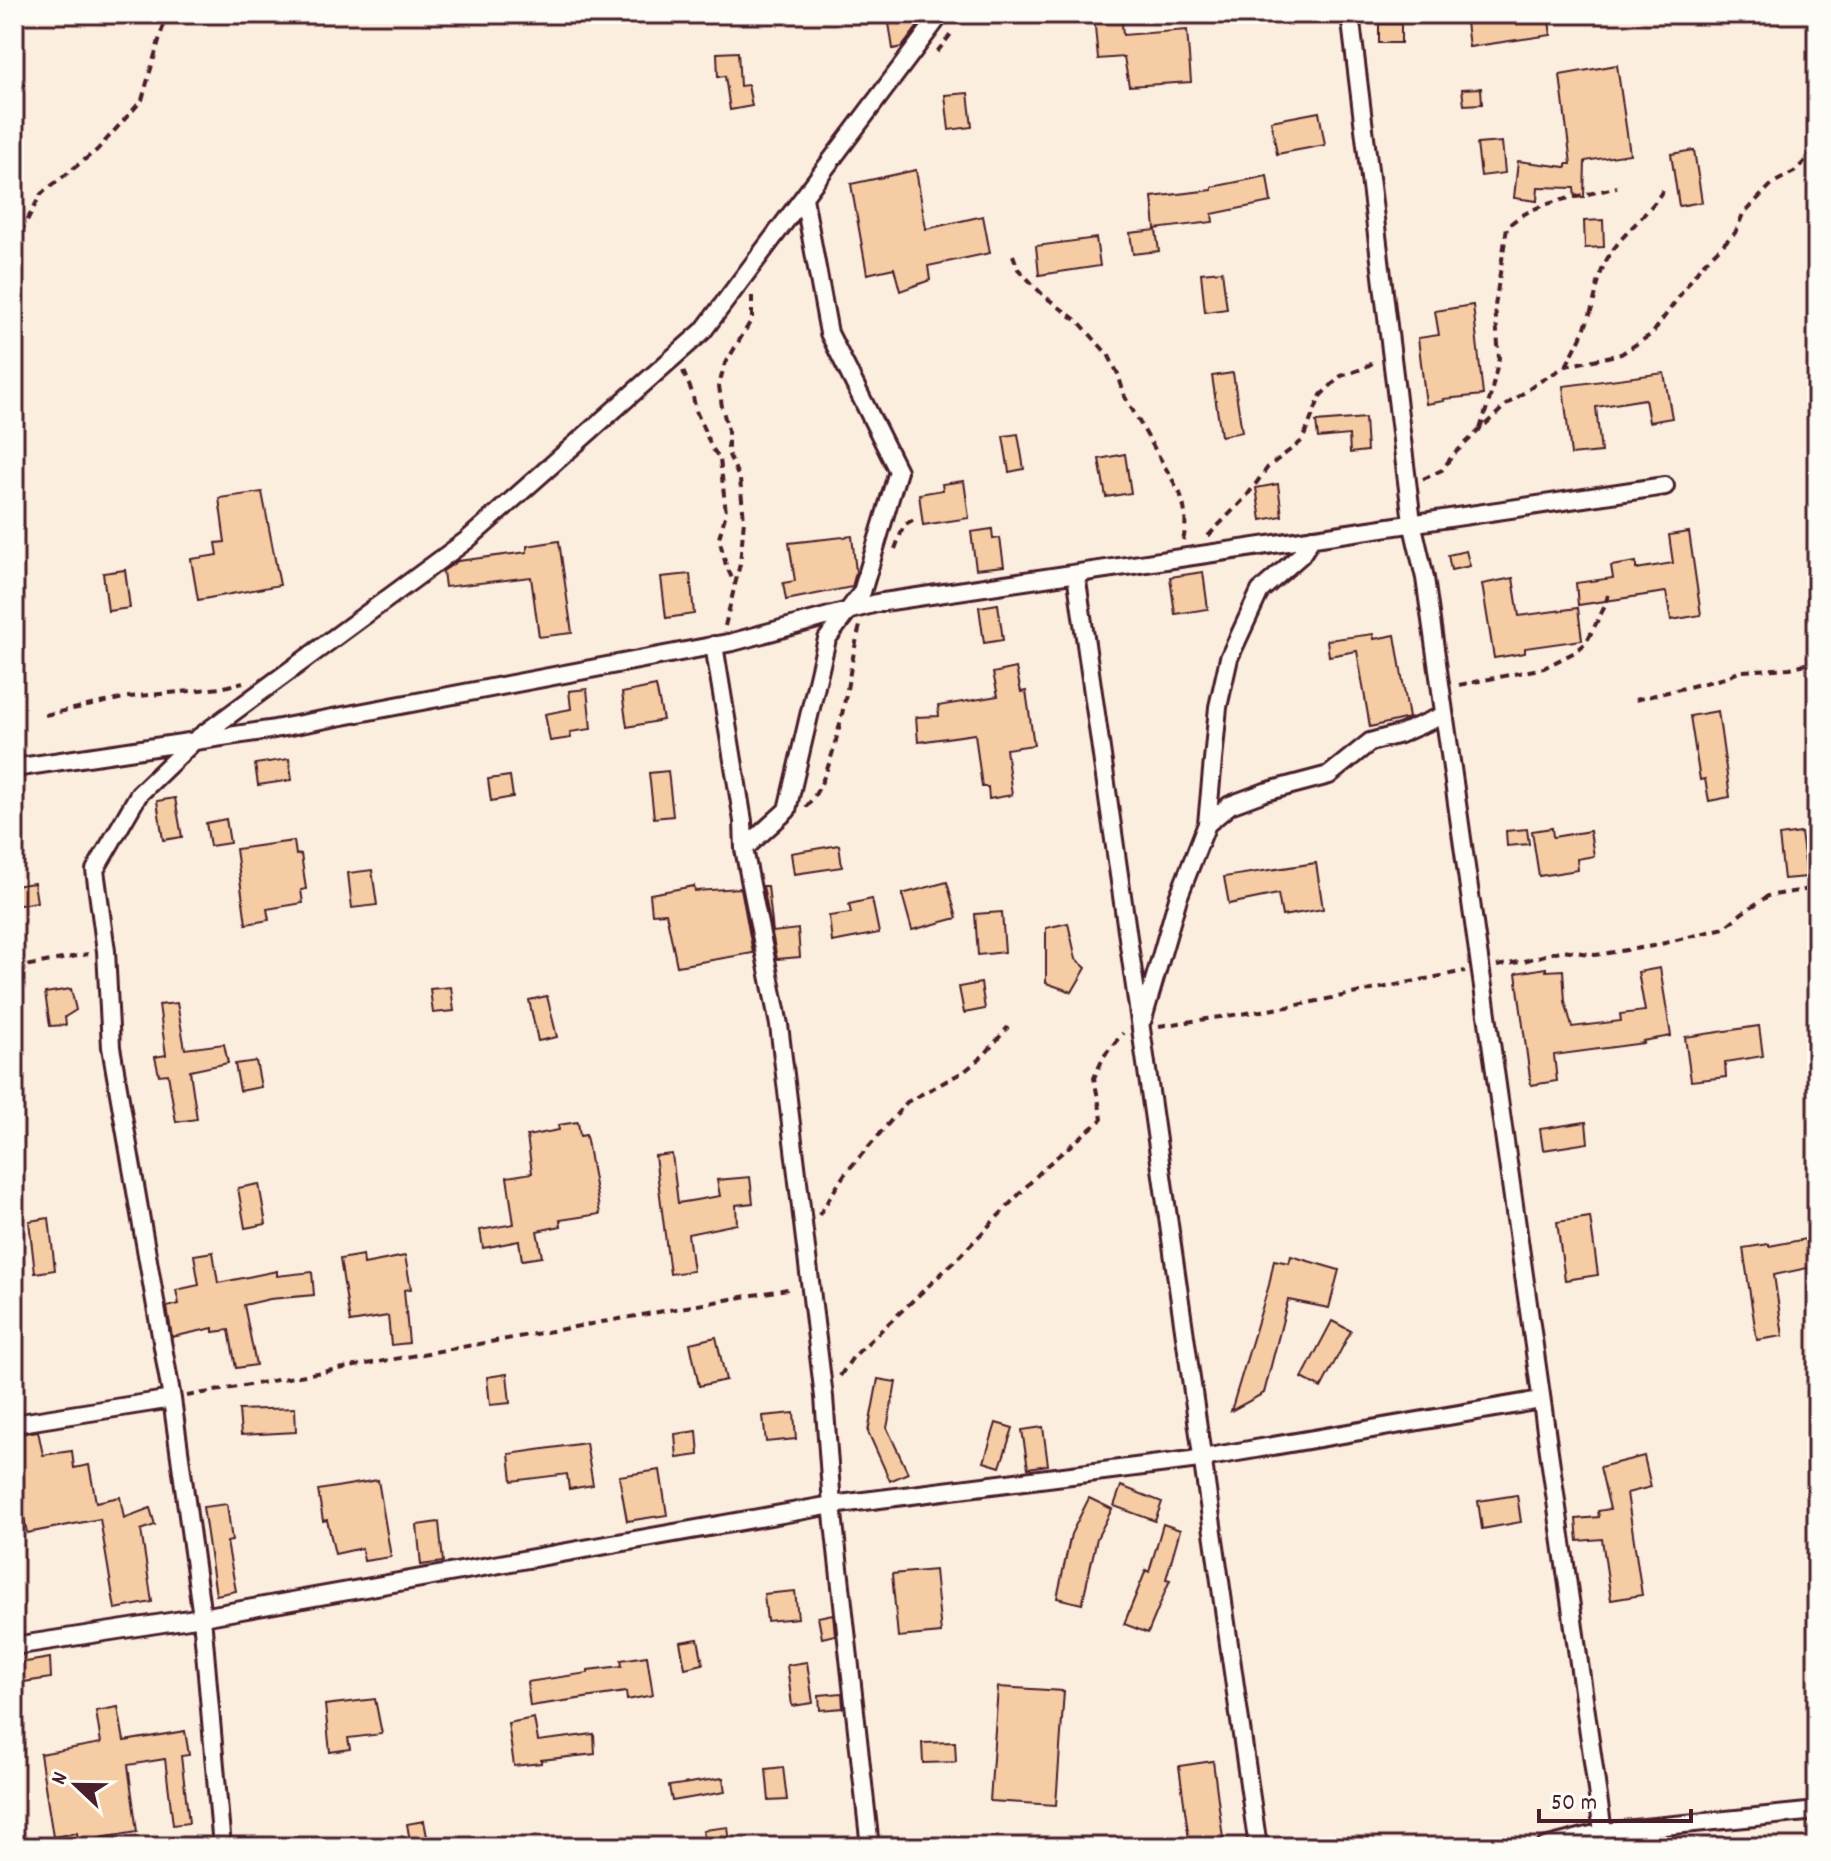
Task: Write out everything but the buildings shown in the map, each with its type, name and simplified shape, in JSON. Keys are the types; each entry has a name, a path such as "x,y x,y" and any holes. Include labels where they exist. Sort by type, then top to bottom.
{"street":[{"path":"222,1847 202,1617 172,1399 111,1047 106,951 95,870 139,794 194,741 467,540 703,331 941,14"},
{"path":"1350,14 1412,522 1425,578 1603,1832"},
{"path":"744,849 787,810 827,639 862,592 898,471 829,333 804,198"},
{"path":"14,768 269,730 714,645 871,605 1665,486"},
{"path":"1141,1028 1178,898 1207,824 1218,707 1229,658 1260,591 1301,555 1312,538"},
{"path":"1076,574 1258,1847"},
{"path":"714,645 743,821 744,849 779,1025 824,1397 832,1505 870,1847"},
{"path":"1207,824 1230,805 1329,775 1370,742 1400,734 1444,715"},
{"path":"14,1424 172,1399"},
{"path":"14,1646 202,1617 832,1505 1202,1458 1541,1400"},
{"path":"1545,1847 1603,1832 1817,1811"}],"path":[{"path":"14,245 41,194 97,150 142,100 169,14"},
{"path":"935,54 952,32"},
{"path":"1408,490 1442,470 1453,455 1506,405 1566,366 1621,354 1652,334 1701,266 1735,233 1743,214 1773,183 1817,154"},
{"path":"1479,431 1499,358 1495,306 1507,227 1543,204 1617,187"},
{"path":"1566,366 1588,321 1606,261 1630,227 1656,203 1664,188"},
{"path":"1013,255 1018,269 1043,295 1080,323 1114,365 1125,397 1170,473 1185,507 1186,527 1177,559"},
{"path":"714,645 724,630 743,541 743,499 737,472 728,453 728,430 719,386 724,366 752,319 751,290 755,286"},
{"path":"1207,536 1246,497 1268,467 1302,441 1321,395 1341,376 1362,369 1391,346"},
{"path":"677,353 696,411 720,459 726,513 719,538 735,586"},
{"path":"893,555 904,525 914,519"},
{"path":"1440,689 1544,668 1561,660 1586,643 1608,595"},
{"path":"803,809 816,795 827,771 861,623 871,605"},
{"path":"1635,700 1725,678 1741,671 1790,668 1817,661"},
{"path":"45,715 129,697 221,688 249,680"},
{"path":"824,1397 853,1357 959,1257 1045,1167 1102,1119 1094,1078 1104,1056 1126,1030 1288,1007 1524,961 1563,950 1595,955 1653,946 1724,928 1768,896 1817,888"},
{"path":"14,968 106,951"},
{"path":"803,1224 818,1216 844,1175 907,1102 965,1071 985,1054 1008,1027"},
{"path":"172,1399 811,1285"}]}
